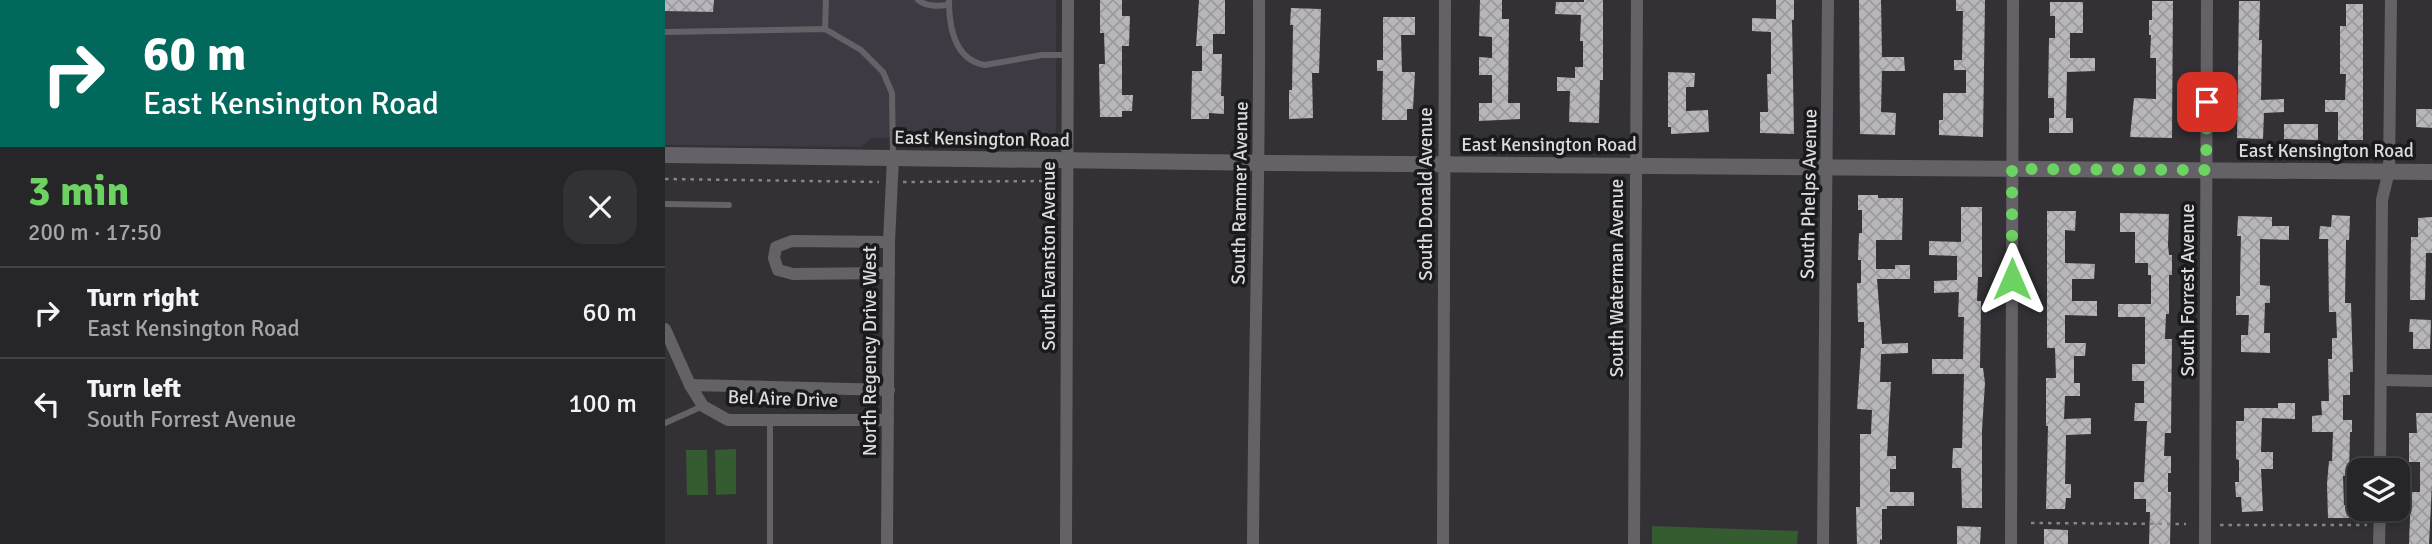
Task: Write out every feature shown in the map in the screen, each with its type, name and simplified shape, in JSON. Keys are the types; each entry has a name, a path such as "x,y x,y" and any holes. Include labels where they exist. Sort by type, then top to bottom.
{"main road":[{"name":"East Kensington Road","path":"665,155 1259,163 2432,172"}],"street":[{"name":"South Evanston Avenue","path":"1066,544 1068,0"},
{"name":"South Rammer Avenue","path":"1253,544 1259,0"},
{"name":"South Donald Avenue","path":"1443,544 1445,0"},
{"name":"South Waterman Avenue","path":"1634,544 1637,0"},
{"name":"South Phelps Avenue","path":"1823,544 1828,0"},
{"path":"2011,544 2013,0"},
{"name":"South Forrest Avenue","path":"2205,544 2207,0"},
{"path":"2380,458 2382,200 2389,172 2391,0"},
{"name":"North Regency Drive West","path":"887,544 889,242 893,158"},
{"path":"889,242 792,241 776,247 774,258 778,270 793,274 889,273"},
{"name":"Bel Aire Drive","path":"665,329 690,385 703,406 727,420 888,420"},
{"path":"2381,380 2432,381"},
{"name":"Bel Aire Drive","path":"690,385 889,390"},
{"path":"2379,544 2380,521"}],"lane":[{"path":"825,29 826,0"},
{"path":"918,0 932,6 949,2 958,47 963,55 975,63 985,65 1042,55 1068,55"},
{"path":"665,32 825,29 861,50 883,72 892,93 893,158"},
{"path":"665,204 729,205"},
{"path":"665,423 703,406"},
{"path":"770,544 771,420"}],"path":[{"path":"665,179 873,182"},
{"path":"907,182 1052,181"},
{"path":"2031,523 2186,524"},
{"path":"2220,524 2367,525"}],"shaded area":[{"path":"665,0 1056,0 1056,139 923,141 912,137 872,138 861,147 665,145"}],"green space":[{"path":"736,449 736,494 716,495 715,450"},
{"path":"686,450 707,450 708,495 687,495"},
{"path":"1652,526 1798,531 1797,544 1652,544"}],"building":[{"path":"665,0 714,0 713,12 665,11"},
{"path":"1100,0 1122,0 1122,16 1130,16 1129,46 1122,46 1122,95 1133,95 1132,111 1122,111 1122,117 1100,117 1099,64 1105,64 1104,33 1100,33"},
{"path":"1199,0 1225,0 1225,34 1213,34 1213,54 1222,54 1221,96 1224,96 1224,114 1209,113 1209,119 1191,119 1192,71 1202,71 1202,46 1196,46"},
{"path":"1480,0 1502,0 1502,19 1509,19 1508,103 1520,103 1520,119 1479,121 1479,103 1492,103 1492,75 1479,75 1479,57 1492,58 1492,37 1479,36"},
{"path":"1603,0 1603,80 1600,80 1599,123 1569,122 1570,91 1557,91 1557,77 1575,78 1575,67 1583,67 1583,41 1580,41 1581,15 1555,14 1556,2"},
{"path":"1776,0 1794,0 1794,134 1760,133 1760,112 1768,112 1767,74 1771,74 1771,32 1752,31 1752,18 1776,19"},
{"path":"1859,0 1881,0 1882,57 1904,57 1905,71 1882,71 1881,112 1896,113 1895,135 1860,134"},
{"path":"1956,0 1985,0 1983,137 1939,135 1939,120 1943,120 1943,93 1966,93 1966,70 1954,70 1954,60 1962,60 1963,11 1956,11"},
{"path":"2152,1 2173,1 2172,138 2130,137 2134,98 2156,99 2156,58 2150,58 2149,35"},
{"path":"2239,1 2260,1 2261,100 2284,99 2284,112 2264,113 2263,139 2237,138"},
{"path":"2050,2 2083,2 2083,33 2070,33 2070,58 2095,58 2095,71 2067,72 2066,118 2073,118 2073,133 2049,133 2049,118 2054,118 2054,98 2048,98 2049,38 2055,38 2055,16 2050,16"},
{"path":"2346,4 2363,4 2363,140 2338,140 2338,112 2325,112 2325,100 2345,100 2346,74 2340,74 2340,26 2346,26"},
{"path":"1291,8 1321,9 1319,73 1312,73 1313,118 1289,119 1289,90 1292,90"},
{"path":"1383,17 1415,17 1415,35 1401,35 1402,72 1415,72 1413,109 1407,109 1407,120 1382,120 1383,71 1377,71 1377,60 1383,60"},
{"path":"1668,72 1695,73 1694,87 1686,87 1686,111 1708,110 1709,132 1671,134 1671,127 1668,127"},
{"path":"2416,109 2432,109 2432,128 2416,127"},
{"path":"2284,124 2318,124 2318,140 2284,139"},
{"path":"1858,195 1903,198 1902,240 1876,240 1876,269 1895,269 1895,265 1910,265 1910,279 1877,279 1882,344 1908,343 1908,353 1881,354 1880,382 1891,382 1887,456 1896,456 1896,469 1890,469 1890,492 1914,492 1914,506 1887,506 1887,509 1882,509 1880,544 1857,544 1860,434 1871,434 1872,410 1857,409 1861,348 1864,348 1864,322 1858,322 1857,283 1861,283 1861,260 1858,260 1862,210 1858,210"},
{"path":"1961,207 1982,207 1982,277 1978,277 1977,301 1981,301 1980,368 1983,368 1985,383 1982,508 1962,508 1961,468 1952,468 1953,448 1962,448 1964,374 1932,374 1932,359 1963,359 1964,317 1958,317 1959,292 1934,293 1934,281 1957,280 1957,256 1929,255 1929,241 1961,242"},
{"path":"2047,211 2076,211 2075,231 2065,230 2065,263 2095,264 2094,279 2072,279 2072,301 2097,301 2097,316 2065,315 2065,343 2086,343 2085,356 2074,356 2074,383 2080,383 2080,396 2065,396 2064,419 2091,418 2091,434 2066,435 2065,484 2071,484 2071,498 2066,498 2065,509 2046,509 2046,378 2056,378 2055,348 2047,348"},
{"path":"2120,213 2169,214 2168,245 2169,255 2172,255 2172,275 2169,275 2169,314 2166,314 2165,339 2172,339 2171,433 2165,433 2164,456 2171,456 2171,473 2168,473 2168,492 2171,492 2170,544 2149,544 2150,512 2146,512 2146,499 2134,499 2134,482 2144,482 2147,421 2134,421 2135,403 2144,403 2144,381 2132,381 2132,364 2145,364 2145,317 2118,317 2118,304 2151,304 2151,275 2148,275 2148,263 2135,263 2135,232 2120,232"},
{"path":"2332,215 2350,216 2349,240 2346,240 2345,303 2351,303 2353,372 2350,372 2350,395 2343,395 2343,420 2352,420 2347,476 2343,476 2347,518 2328,518 2327,484 2329,461 2332,461 2333,432 2312,432 2312,416 2322,415 2321,401 2329,401 2328,359 2332,359 2332,338 2337,338 2336,312 2329,312 2328,239 2319,239 2320,226 2331,227"},
{"path":"2238,216 2272,217 2272,226 2289,226 2289,240 2260,239 2260,285 2270,286 2270,303 2265,303 2264,333 2270,333 2270,353 2241,352 2241,335 2248,335 2249,315 2236,315 2236,296 2240,296 2241,236 2237,236"},
{"path":"2432,217 2432,253 2426,253 2425,300 2410,300 2411,237 2418,237 2418,218"},
{"path":"2410,319 2431,320 2430,349 2413,349 2413,332 2409,332"},
{"path":"2278,403 2295,403 2295,419 2262,418 2261,452 2273,452 2273,469 2261,469 2263,511 2242,512 2241,497 2236,497 2235,482 2239,482 2236,421 2244,421 2244,408 2278,408"},
{"path":"2416,413 2432,413 2429,544 2409,544 2411,492 2420,492 2420,462 2410,462 2409,433 2417,433"},
{"path":"1957,526 1981,527 1980,544 1957,544"},
{"path":"2044,529 2068,530 2068,544 2044,544"}],"route":[{"path":"2012,279 2012,169 2206,170 2207,102"}]}
